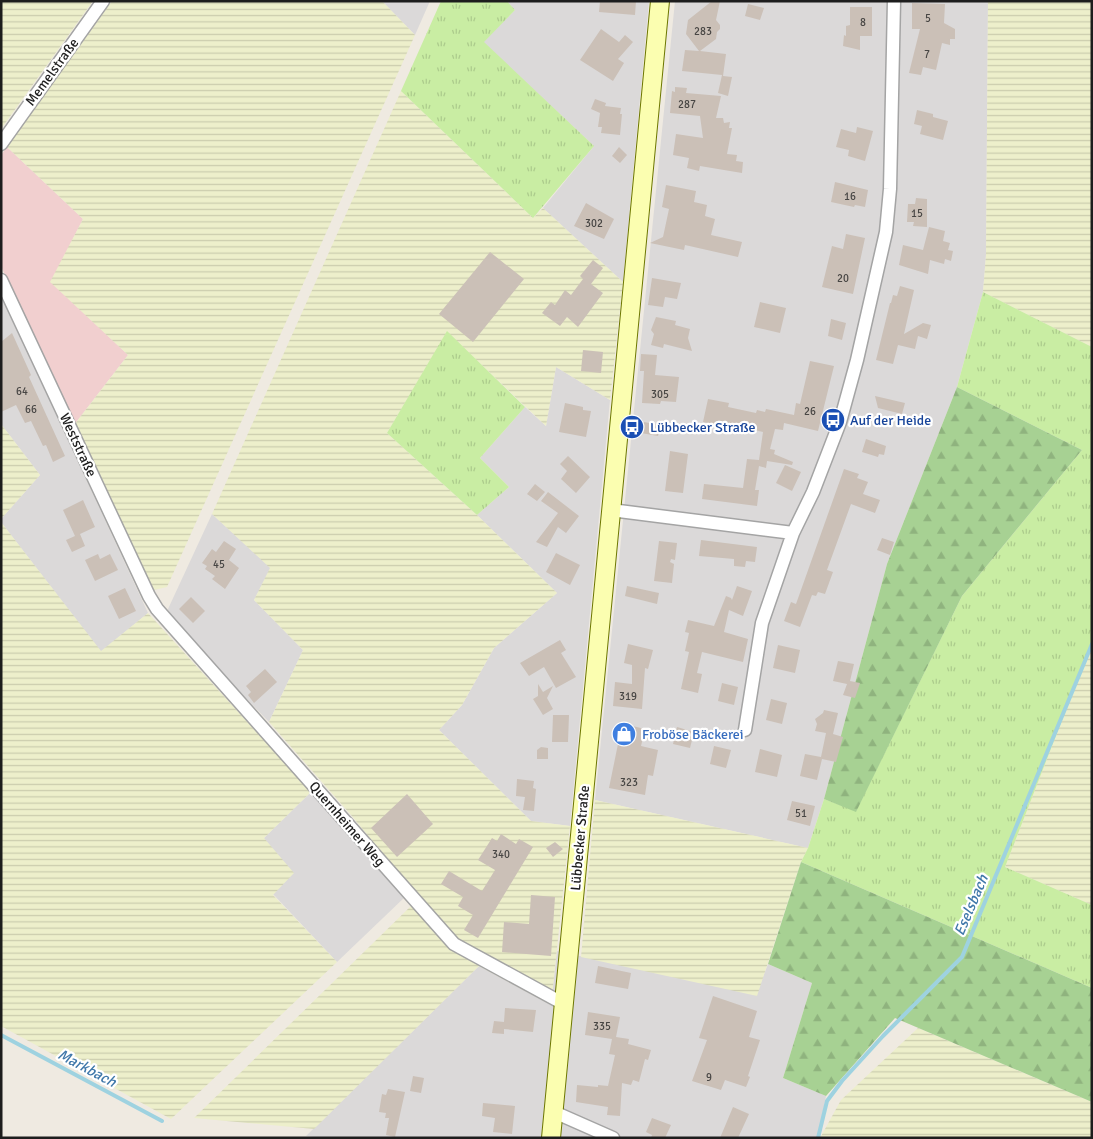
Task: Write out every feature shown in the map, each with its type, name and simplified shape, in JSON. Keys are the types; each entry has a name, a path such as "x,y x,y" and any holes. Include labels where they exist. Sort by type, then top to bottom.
{"main road":[{"name":"Lübbecker Straße","path":"551,1138 660,1"}],"street":[{"name":"Memelstraße","path":"1,144 103,1"},
{"path":"745,730 762,623 793,533 813,492 840,422 857,360 886,232 890,189 894,1"},
{"name":"Weststraße","path":"1,280 149,596 157,609"},
{"path":"611,510 793,533"},
{"name":"Quernheimer Weg","path":"157,609 454,944 564,1004"},
{"path":"554,1112 613,1138"}],"shaded area":[{"path":"382,1 430,1 415,35"},
{"path":"507,1 649,1 623,282 543,208 594,146 483,42 515,10"},
{"path":"675,1 988,1 986,255 983,292 957,387 887,564 824,799 808,848 595,800"},
{"path":"7,147 83,219 51,282 128,355 74,425 1,266 1,155"},
{"path":"1,295 148,613 101,652 1,522 1,519 40,475 1,424"},
{"path":"556,367 610,400 570,826 531,821 439,730 462,705 494,648 557,593 477,515 509,487 480,458 525,407 546,426"},
{"path":"212,514 271,568 254,600 303,650 269,722 170,619 168,609"},
{"path":"311,792 406,896 337,962 273,894 264,838"},
{"path":"557,951 756,995 768,964 812,983 783,1078 826,1096 818,1138 321,1138 306,1136 479,966 551,1005"}],"green space":[{"path":"1,1 93,1 1,129"},
{"path":"112,1 382,1 415,35 167,587 154,590 74,425 128,355 50,282 83,219 7,147"},
{"path":"441,1 507,1 515,10 484,42 594,146 533,218 401,91"},
{"path":"988,1 1092,1 1092,347 983,292 986,255"},
{"path":"401,91 533,218 543,208 623,282 610,400 556,367 546,426 447,332 387,433 477,515 557,593 494,648 462,705 439,730 531,821 570,826 551,1005 479,966 314,1129 194,1118 413,904 453,949 477,964 455,941 351,815 269,722 303,650 254,600 270,568 212,514"},
{"path":"983,292 1092,347 1092,643 1005,867 1092,905 1092,988 801,862 808,848 824,799 856,811 962,596 1082,450 957,387"},
{"path":"447,331 525,407 480,458 509,487 477,515 387,433"},
{"path":"957,387 1082,450 962,596 856,812 824,799 887,564"},
{"path":"1,424 40,475 1,519"},
{"path":"1,522 101,651 148,613 311,792 264,838 294,873 273,895 337,962 171,1119 1,1026"},
{"path":"1092,643 1092,905 1005,867"},
{"path":"595,800 808,848 801,862 757,996 581,957"},
{"path":"801,862 1092,988 1092,1102 895,1018 826,1096 783,1078 812,983 768,964"},
{"path":"918,1028 1092,1102 1092,1138 820,1138 841,1100"}],"building":[{"path":"600,1 636,1 635,15 599,12"},
{"path":"712,1 720,1 716,20 720,25 720,29 717,32 716,39 700,51 726,54 723,76 732,77 728,96 718,93 722,75 682,71 685,50 699,51 686,34 688,20"},
{"path":"912,3 945,4 944,23 955,29 955,39 950,39 950,45 942,43 936,70 923,67 921,75 909,73 920,29 912,29"},
{"path":"748,4 764,8 760,20 745,16"},
{"path":"850,7 872,7 872,36 860,36 860,50 843,46 846,26 850,25"},
{"path":"601,29 619,42 625,35 633,42 618,59 624,63 613,81 580,60"},
{"path":"675,87 687,88 686,93 721,96 716,118 723,118 724,123 730,122 729,128 732,128 727,154 737,155 736,161 743,162 742,173 700,166 699,171 687,168 689,158 673,155 676,134 703,138 700,116 670,113 672,91 675,92"},
{"path":"595,99 606,103 605,106 621,108 620,135 601,133 602,127 598,127 600,113 591,109"},
{"path":"917,110 933,114 933,117 948,121 943,140 920,134 922,126 914,124"},
{"path":"857,127 873,131 865,161 848,156 849,150 836,147 841,129 856,133"},
{"path":"619,147 627,155 620,163 612,156"},
{"path":"835,182 868,190 865,207 855,205 854,207 831,202"},
{"path":"666,185 696,191 694,202 707,205 705,216 715,219 711,235 742,242 738,257 685,245 684,250 650,243 663,237 669,209 662,207"},
{"path":"916,198 927,199 927,227 913,226 914,222 907,222 908,204 915,204"},
{"path":"586,203 614,219 604,239 574,226"},
{"path":"929,227 945,231 943,241 950,243 948,250 953,251 951,261 945,259 944,264 930,260 928,274 899,265 903,245 923,250"},
{"path":"846,234 865,238 853,294 822,287 832,246 843,249"},
{"path":"490,252 524,279 473,342 439,314"},
{"path":"593,260 603,268 591,284 603,293 578,327 567,317 560,326 542,313 551,302 555,305 565,290 571,295 583,279 580,276"},
{"path":"652,278 681,283 677,299 665,297 663,307 648,305"},
{"path":"900,286 914,290 904,334 923,323 931,325 927,339 918,336 915,349 898,345 893,364 876,360 890,303 893,295 897,296"},
{"path":"760,302 786,308 780,333 754,327"},
{"path":"656,317 676,321 675,325 690,329 688,338 692,351 664,344 663,348 651,345 654,334 651,330"},
{"path":"831,319 846,323 842,340 828,336"},
{"path":"12,333 31,375 29,377 65,456 53,462 46,445 43,446 31,421 25,423 16,405 1,412 1,342"},
{"path":"583,350 603,352 601,373 581,371"},
{"path":"641,354 657,355 655,375 679,377 676,402 661,401 660,404 642,403 644,371 640,371"},
{"path":"810,361 834,366 818,431 784,423 783,430 775,429 770,449 775,450 774,454 793,462 792,465 767,461 766,468 759,466 755,490 759,490 757,506 702,499 704,484 743,488 747,459 759,460 763,432 725,423 724,426 703,422 708,399 729,403 728,407 756,413 757,410 765,412 766,409 794,415 796,403 800,404"},
{"path":"875,396 905,403 902,414 878,408"},
{"path":"565,403 591,411 586,437 559,432"},
{"path":"644,422 660,425 658,436 641,433"},
{"path":"866,439 886,446 884,455 879,454 878,457 862,452"},
{"path":"670,451 688,454 683,493 665,491"},
{"path":"568,456 590,477 576,493 561,479 567,471 560,464"},
{"path":"785,465 801,472 792,491 776,483"},
{"path":"844,469 859,474 857,478 868,482 863,494 880,500 875,513 851,504 827,570 833,572 825,594 818,592 816,596 812,595 800,627 784,621 791,602 796,604"},
{"path":"535,484 545,492 537,501 527,494"},
{"path":"548,492 579,516 566,533 558,527 547,547 536,542 558,513 541,501"},
{"path":"83,500 95,527 80,534 85,546 72,552 66,540 75,536 63,510"},
{"path":"882,538 894,542 890,555 877,550"},
{"path":"701,540 757,547 755,562 746,561 745,567 734,566 734,559 699,556"},
{"path":"224,541 236,549 229,560 239,568 225,589 212,579 215,576 205,569 207,566 202,563 212,549 216,552"},
{"path":"659,541 677,543 675,560 671,559 670,562 674,564 672,583 654,581"},
{"path":"556,553 580,565 570,585 546,572"},
{"path":"98,554 100,559 110,554 118,570 95,581 85,560"},
{"path":"627,586 659,593 657,604 625,596"},
{"path":"737,586 752,591 743,616 729,610 724,632 748,639 743,662 702,652 697,673 702,674 698,693 681,689 689,652 685,651 689,633 685,632 688,620 714,626 726,596 732,600"},
{"path":"125,588 136,611 119,619 108,596"},
{"path":"191,597 205,611 193,623 179,609"},
{"path":"560,640 566,650 561,653 576,677 556,688 544,667 529,676 520,663"},
{"path":"628,644 653,650 648,669 645,668 642,709 613,706 615,682 632,684 632,665 624,663"},
{"path":"778,645 800,650 795,673 773,668"},
{"path":"838,661 854,664 850,681 860,683 855,698 843,695 847,684 833,681"},
{"path":"265,669 277,682 254,703 248,695 251,692 246,686"},
{"path":"722,683 738,687 734,705 718,701"},
{"path":"538,684 543,692 553,686 547,698 553,709 543,715 533,699 538,696"},
{"path":"771,699 787,703 782,724 766,720"},
{"path":"824,710 838,713 833,734 843,737 836,762 822,759 817,780 800,776 805,754 821,757 826,733 815,731 817,724 815,719"},
{"path":"553,715 569,715 568,742 552,742"},
{"path":"620,723 645,729 641,746 658,750 653,776 648,775 645,795 609,788 618,744 615,743"},
{"path":"677,727 694,732 690,748 673,744"},
{"path":"714,746 731,750 726,768 710,764"},
{"path":"541,747 548,748 548,759 537,759 537,750"},
{"path":"760,749 782,755 777,777 755,772"},
{"path":"517,779 534,781 533,788 536,789 534,811 523,810 525,797 516,796"},
{"path":"407,794 433,824 397,857 371,828"},
{"path":"792,801 815,806 810,826 787,820"},
{"path":"501,834 516,844 519,839 533,847 478,938 464,930 473,915 458,906 463,897 441,884 449,871 482,891 495,870 478,860 492,838 497,841"},
{"path":"555,842 563,849 553,857 546,848"},
{"path":"531,895 555,897 551,956 502,952 504,922 529,924"},
{"path":"598,966 631,973 628,989 595,983"},
{"path":"713,996 757,1011 749,1037 760,1040 746,1087 725,1080 721,1090 692,1081 707,1040 699,1038"},
{"path":"505,1008 536,1010 533,1032 504,1029 504,1034 492,1033 494,1021 504,1022"},
{"path":"588,1012 620,1017 616,1037 629,1039 628,1044 651,1050 648,1060 645,1059 639,1082 633,1080 631,1085 622,1083 620,1116 607,1115 608,1107 576,1102 577,1085 608,1086 615,1055 609,1054 612,1039 585,1035"},
{"path":"413,1076 424,1078 421,1093 410,1091"},
{"path":"388,1089 405,1092 395,1137 386,1135 389,1118 385,1118 386,1113 379,1112 382,1094 386,1095"},
{"path":"483,1103 515,1106 512,1134 493,1132 495,1118 482,1116"},
{"path":"733,1107 749,1114 738,1138 720,1138"},
{"path":"652,1118 671,1125 665,1138 651,1138 652,1135 646,1132"}],"waterway":[{"name":"Eselsbach","path":"818,1138 827,1101 842,1081 883,1036 962,957 1092,644"},
{"name":"Markbach","path":"1,1035 162,1121"}],"place":[{"name":"Auf der Heide","path":"833,420"},
{"name":"Lübbecker Straße","path":"632,427"},
{"name":"Froböse Bäckerei","path":"624,734"}]}
